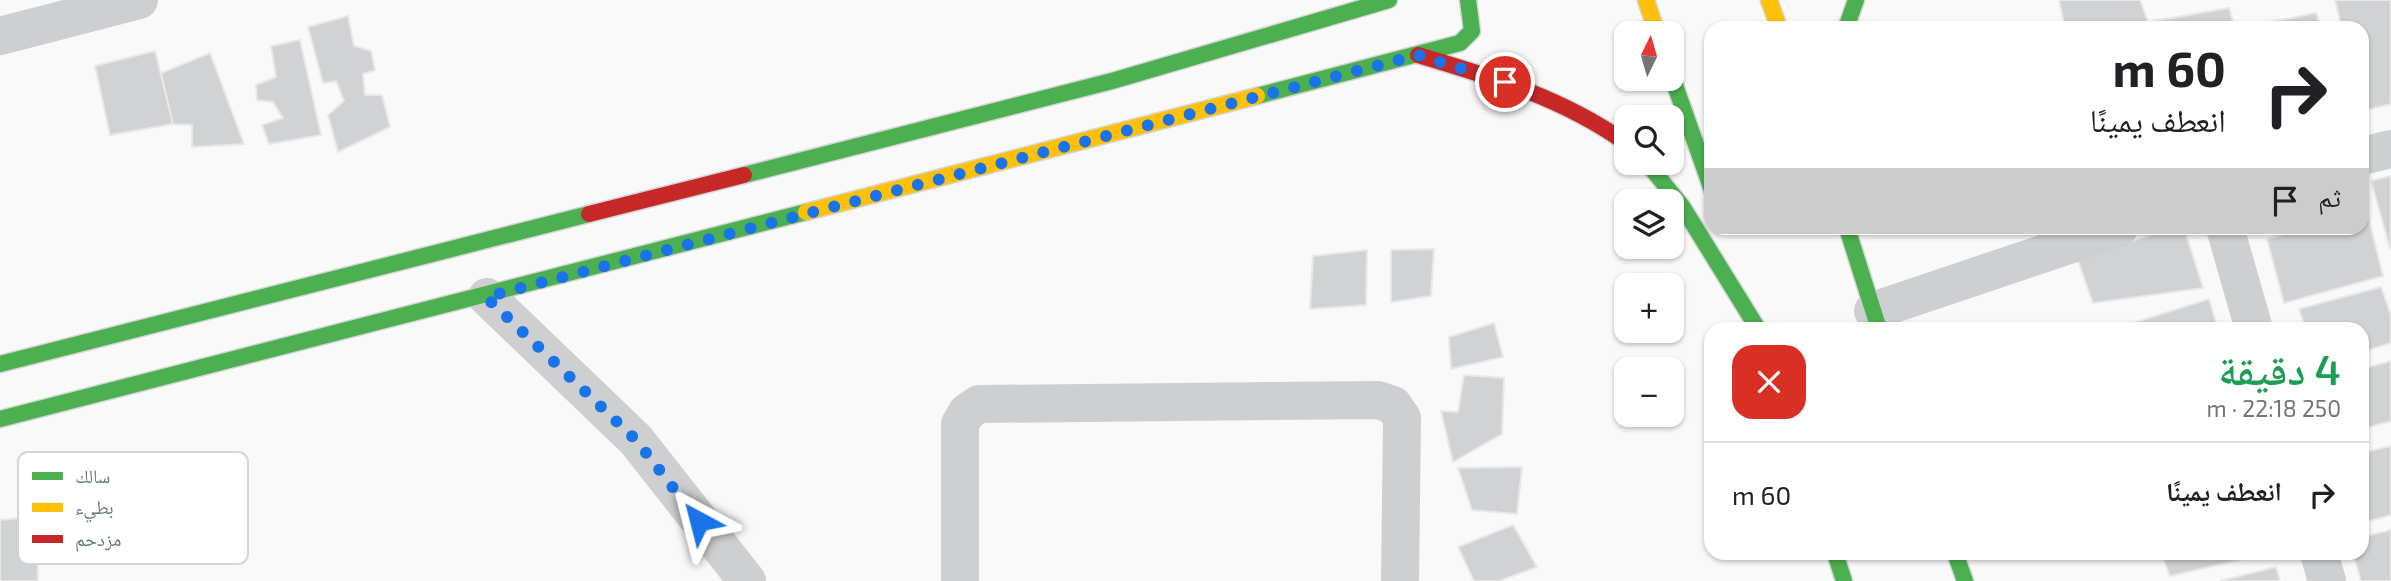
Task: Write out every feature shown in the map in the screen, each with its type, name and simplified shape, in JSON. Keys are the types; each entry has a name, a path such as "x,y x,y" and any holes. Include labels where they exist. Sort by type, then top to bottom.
{"street":[{"path":"0,36 139,0"},
{"path":"0,364 1112,81 1389,0"},
{"path":"0,419 486,297 1418,55 1460,43 1472,31 1468,0"},
{"path":"1646,0 1653,21"},
{"path":"1769,0 1776,21"},
{"path":"1848,21 1856,0"},
{"path":"1418,55 1556,100 1595,120 1614,134"},
{"path":"1677,91 1704,167"},
{"path":"2369,154 2391,149"},
{"path":"1657,175 1682,206 1755,322"},
{"path":"1849,235 1876,320 2101,235"},
{"path":"2227,235 2252,322"},
{"path":"1738,266 1757,322"},
{"path":"486,297 636,440 747,581"},
{"path":"960,581 960,424 967,412 979,404 1378,400 1393,405 1402,418 1400,581"},
{"path":"1837,560 1844,581"},
{"path":"1958,560 1965,581"},
{"path":"2321,560 2327,581"}],"building":[{"path":"2059,0 2140,0 2148,21 2064,21"},
{"path":"2335,0 2391,0 2391,104 2369,109 2369,21 2340,21"},
{"path":"2229,8 2233,21 2154,21"},
{"path":"2316,13 2319,21 2275,21"},
{"path":"348,16 354,46 371,51 375,70 363,74 365,95 382,95 390,127 338,152 328,115 344,101 336,81 323,83 308,27"},
{"path":"300,40 321,135 269,144 262,125 283,118 273,102 257,100 256,85 276,77 271,46"},
{"path":"155,51 173,124 110,135 95,66"},
{"path":"210,53 244,144 192,147 192,125 173,124 161,73"},
{"path":"2391,176 2391,247 2390,248 2371,181"},
{"path":"2369,219 2383,276 2284,303 2267,239 2280,235 2369,235"},
{"path":"2151,235 2186,235 2203,288 2093,303 2077,258"},
{"path":"1434,249 1431,296 1391,302 1391,250"},
{"path":"1367,250 1366,305 1310,309 1313,256"},
{"path":"2381,287 2391,315 2391,343 2369,350 2369,322 2304,322 2299,309"},
{"path":"2209,299 2216,322 2136,322"},
{"path":"1494,323 1503,357 1451,369 1449,337"},
{"path":"2391,361 2391,421 2369,427 2369,367"},
{"path":"1464,375 1504,378 1502,434 1453,462 1441,411 1458,412"},
{"path":"2391,446 2391,515 2369,521 2369,451"},
{"path":"1522,467 1517,514 1472,510 1458,468"},
{"path":"18,518 18,564 38,564 38,581 0,581 0,520"},
{"path":"1513,525 1537,567 1499,581 1474,581 1458,547"},
{"path":"2391,530 2391,581 2361,581 2355,560 2369,560 2369,535"},
{"path":"2164,560 2240,560 2170,576"},
{"path":"2276,567 2280,581 2220,581"}],"traffic: fast":[{"path":"744,175 1112,81 1389,0"},
{"path":"1257,96 1460,43 1472,31 1468,0"},
{"path":"1848,21 1856,0"},
{"path":"1677,91 1704,167"},
{"path":"1657,175 1682,206 1754,322"},
{"path":"0,419 806,212"},
{"path":"0,364 589,214"},
{"path":"1849,235 1877,322"},
{"path":"1837,560 1844,581"},
{"path":"1958,560 1965,581"}],"traffic: slow":[{"path":"1646,0 1653,21"},
{"path":"1769,0 1776,21"},
{"path":"806,212 1257,96"}],"traffic: jam":[{"path":"1418,55 1526,90 1577,113 1614,135"},
{"path":"589,214 744,175"}],"route":[{"path":"699,521 636,440 486,297 1418,55 1505,82"}]}
